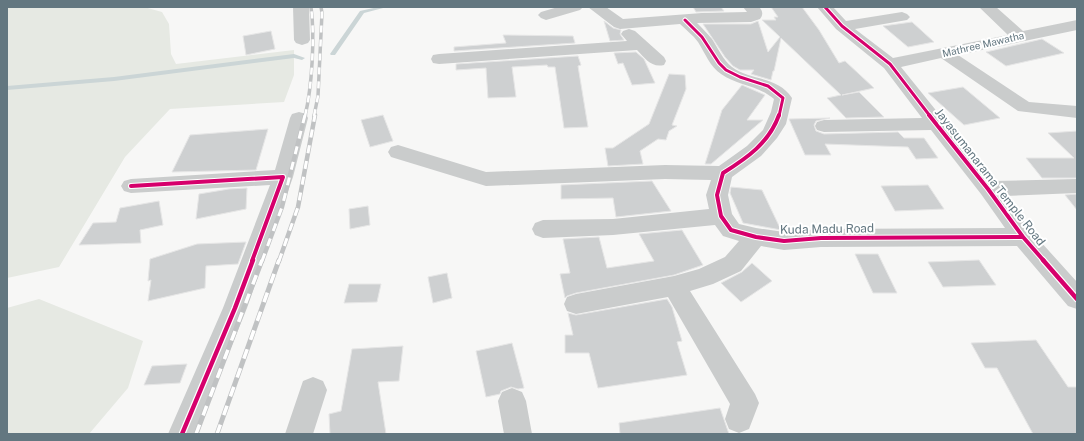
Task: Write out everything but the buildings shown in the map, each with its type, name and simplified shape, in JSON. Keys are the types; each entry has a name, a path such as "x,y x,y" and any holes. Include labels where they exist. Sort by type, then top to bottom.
{"street":[{"path":"301,7 302,40"},
{"path":"546,15 575,7"},
{"path":"596,7 620,24 639,45 658,61"},
{"path":"690,25 702,18 755,16 755,11 751,7"},
{"name":"Jayasumanarama Temple Road","path":"825,7 842,26 890,64 988,189 1023,237 1077,300"},
{"path":"987,7 1020,36"},
{"path":"842,26 902,17"},
{"path":"620,24 690,25 738,30"},
{"path":"398,152 486,179 665,172 723,173 759,149 778,119 783,98 776,90 767,85 730,73 724,69 701,35 690,25"},
{"name":"Mathree Mawatha","path":"890,64 1020,36 1074,29"},
{"path":"439,59 639,45"},
{"path":"944,53 1024,107 1077,112"},
{"path":"182,434 235,308 283,177 299,118"},
{"path":"824,126 936,124"},
{"path":"543,229 613,227 721,216 717,195 723,173"},
{"path":"131,186 283,177"},
{"path":"988,189 1077,186"},
{"name":"Kuda Madu Road","path":"721,216 732,230 756,237 784,241 821,238 1023,237"},
{"path":"576,304 674,286 705,276 733,264 756,237"},
{"path":"674,286 745,403 739,419"},
{"path":"299,434 313,390"},
{"path":"512,401 518,434"}],"shaded area":[{"path":"7,7 144,7 162,12 169,24 171,54 176,64 294,50 294,75 284,102 170,109 125,157 59,267 7,278"},
{"path":"39,299 143,341 128,388 89,434 7,434 7,308"}],"waterway":[{"path":"333,54 362,12 385,7"},
{"path":"7,88 114,79 294,56 302,58"}],"railway":[{"path":"305,116 312,62 313,33 311,7"},
{"path":"314,116 318,96 322,13 321,7"},
{"path":"262,261 282,207 305,115"},
{"path":"279,261 298,207 315,115"},
{"path":"196,434 262,260"},
{"path":"217,434 279,260"}],"cycle path":[{"path":"825,7 842,26 890,64 988,189 1023,237 1077,299"},
{"path":"685,20 702,37 719,63 726,70 740,77 768,86 783,98 781,112 776,124 763,143 744,159 723,173 717,195 721,216 731,230 756,237 784,241 821,238 1023,237"},
{"path":"131,186 283,177 235,308 182,434"}]}
